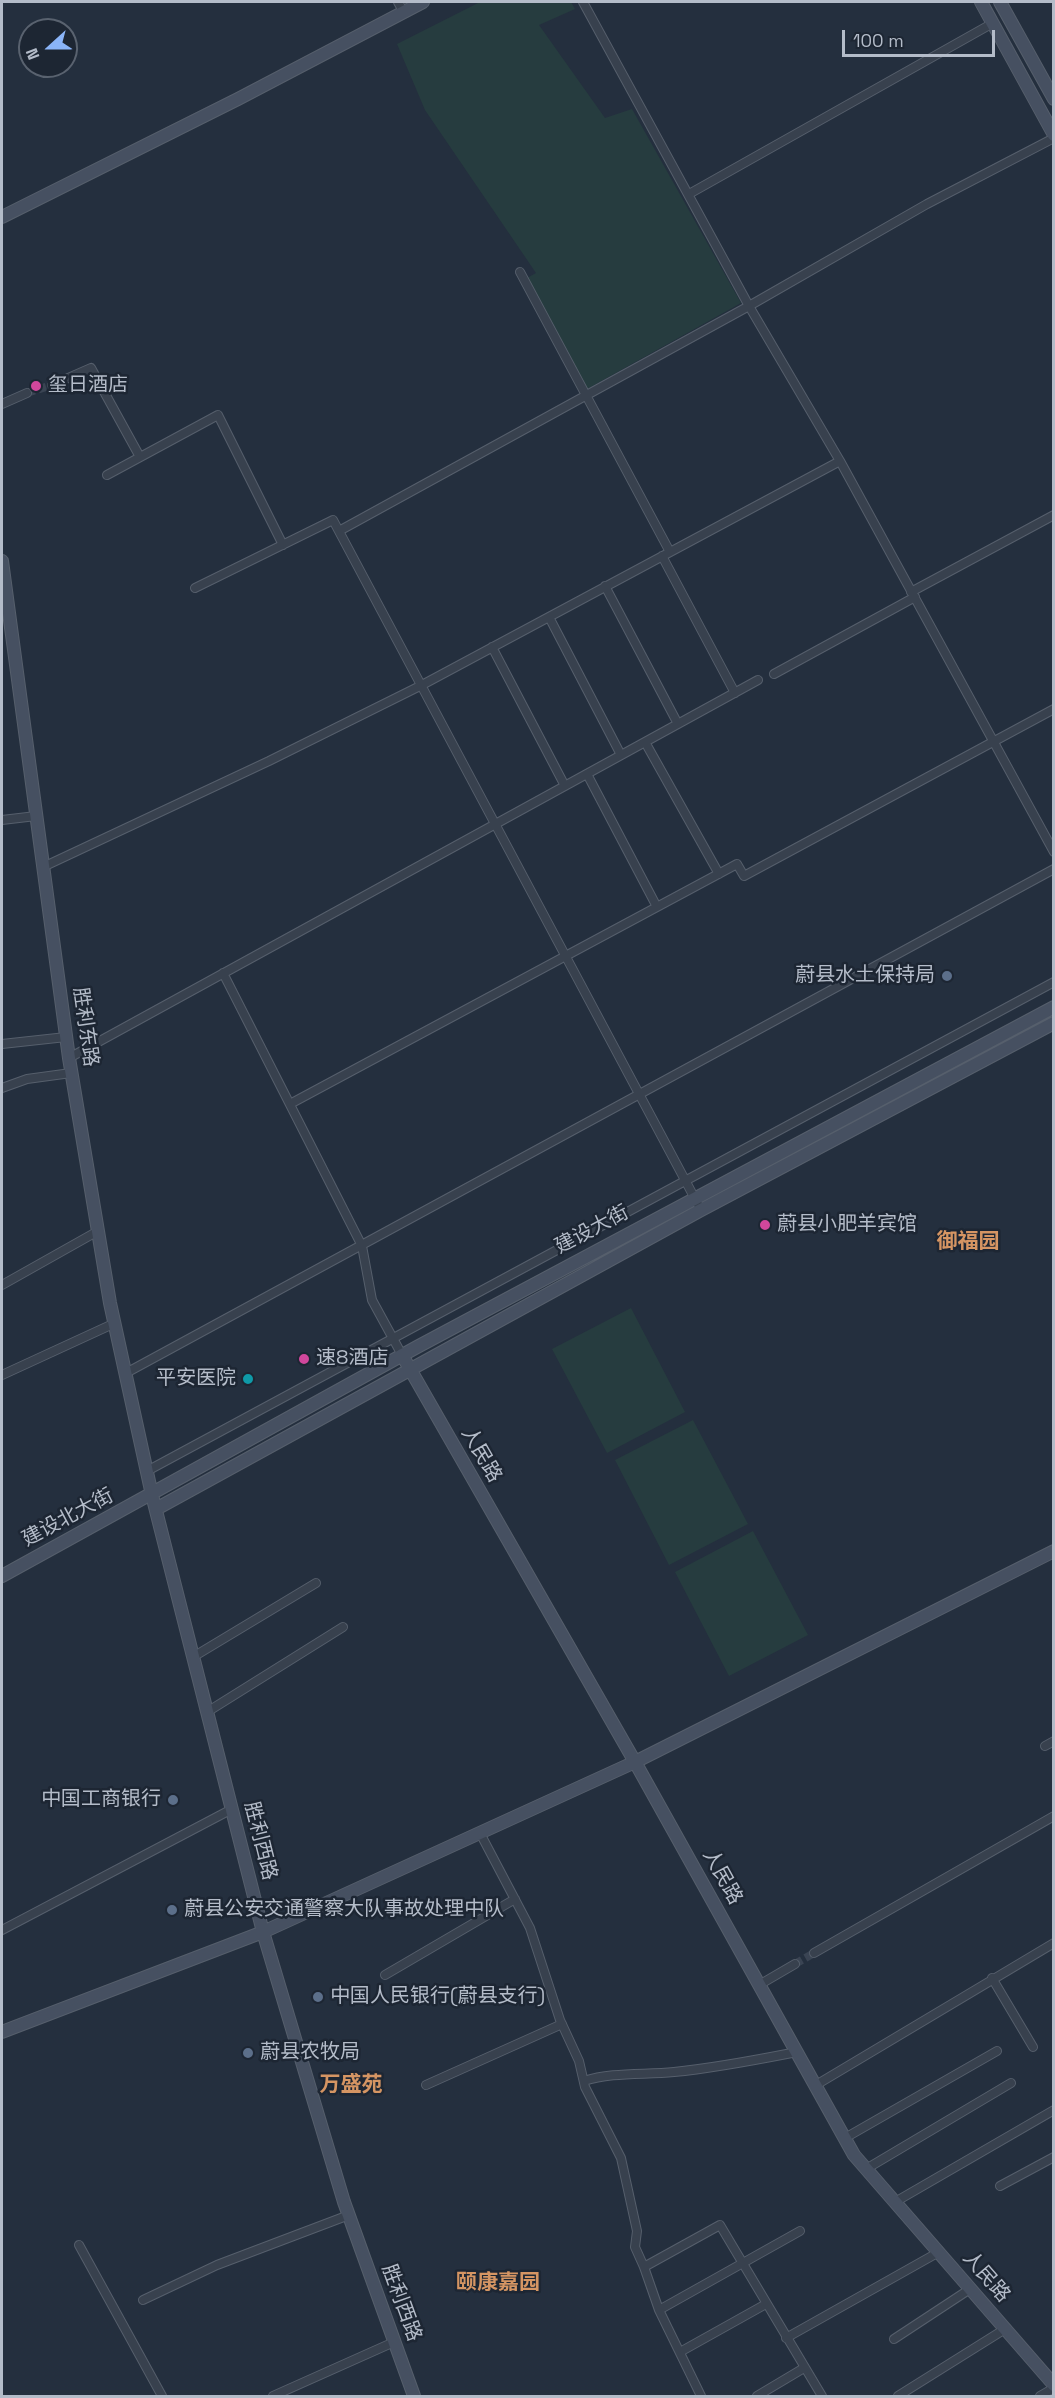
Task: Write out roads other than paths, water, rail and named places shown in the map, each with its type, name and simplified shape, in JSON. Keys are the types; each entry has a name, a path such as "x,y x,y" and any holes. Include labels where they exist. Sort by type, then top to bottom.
{"main road":[{"path":"2,217 238,99 401,6 423,2"},
{"path":"981,2 1053,136"},
{"path":"1000,2 1053,99"},
{"name":"胜利东路","path":"2,561 71,1073 115,1323 152,1495"},
{"name":"建设大街","path":"152,1495 402,1355 1053,1006"},
{"name":"建设大街","path":"156,1509 701,1210 1053,1023"},
{"name":"人民路","path":"402,1355 635,1762 845,2138 866,2169 1052,2381"},
{"name":"胜利西路","path":"152,1495 263,1932 349,2215 414,2397"},
{"name":"建设北大街","path":"2,1576 152,1495"},
{"path":"2,2032 263,1932 480,1833 635,1762 1053,1551"}],"street":[{"path":"584,2 749,306 840,461 1053,852"},
{"path":"689,194 993,23"},
{"path":"339,531 1053,136"},
{"path":"520,272 586,395 735,693"},
{"path":"52,385 91,368 140,457"},
{"path":"2,404 27,393"},
{"path":"106,475 218,415 283,545"},
{"path":"43,867 269,761 422,685 840,461"},
{"path":"774,674 1053,515"},
{"path":"195,588 333,520 701,1210"},
{"path":"605,586 678,724"},
{"path":"549,617 621,755"},
{"path":"492,647 565,786"},
{"path":"69,1058 758,680"},
{"path":"290,1104 737,864 744,876 1053,710"},
{"path":"645,742 719,874"},
{"path":"587,774 657,907"},
{"path":"2,820 36,816"},
{"path":"126,1373 1053,869"},
{"path":"223,973 362,1246 372,1300 402,1355"},
{"path":"147,1471 1053,981"},
{"path":"2,1044 66,1037"},
{"path":"2,1088 27,1079 71,1073"},
{"path":"2,1285 98,1231"},
{"path":"2,1375 115,1323"},
{"path":"194,1657 316,1583"},
{"path":"207,1712 343,1627"},
{"path":"1045,1746 1053,1741"},
{"path":"2,1930 232,1809"},
{"path":"814,1953 1053,1816"},
{"path":"480,1833 530,1928 562,2024 579,2061 584,2081 621,2158 637,2231 634,2247 644,2267 659,2310 701,2397"},
{"path":"385,1975 514,1899"},
{"path":"816,2085 1053,1943"},
{"path":"759,1984 795,1964"},
{"path":"992,1978 1033,2048"},
{"path":"426,2085 562,2024"},
{"path":"845,2138 997,2051"},
{"path":"584,2081 603,2075 631,2076 715,2068 797,2052"},
{"path":"866,2169 1011,2084"},
{"path":"895,2202 1053,2110"},
{"path":"1000,2186 1053,2157"},
{"path":"143,2300 217,2265 349,2215"},
{"path":"644,2267 720,2225 822,2397"},
{"path":"659,2310 800,2231"},
{"path":"79,2245 158,2395"},
{"path":"786,2338 939,2252"},
{"path":"894,2339 970,2289"},
{"path":"680,2352 766,2304"},
{"path":"898,2397 1005,2329"},
{"path":"273,2397 394,2342"},
{"path":"757,2397 804,2368"},
{"path":"1040,2397 1052,2381"}],"tunnel":[{"path":"27,393 52,385"},
{"path":"795,1964 814,1953"}],"place":[{"name":"玺日酒店","path":"36,386"},
{"name":"蔚县水土保持局","path":"947,976"},
{"name":"蔚县小肥羊宾馆","path":"765,1225"},
{"name":"速8酒店","path":"304,1359"},
{"name":"平安医院","path":"248,1379"},
{"name":"中国工商银行","path":"173,1800"},
{"name":"蔚县公安交通警察大队事故处理中队","path":"172,1910"},
{"name":"中国人民银行(蔚县支行)","path":"318,1997"},
{"name":"蔚县农牧局","path":"248,2053"}],"district":[{"name":"御福园","path":"968,1242"},
{"name":"万盛苑","path":"351,2085"},
{"name":"颐康嘉园","path":"498,2283"}]}
